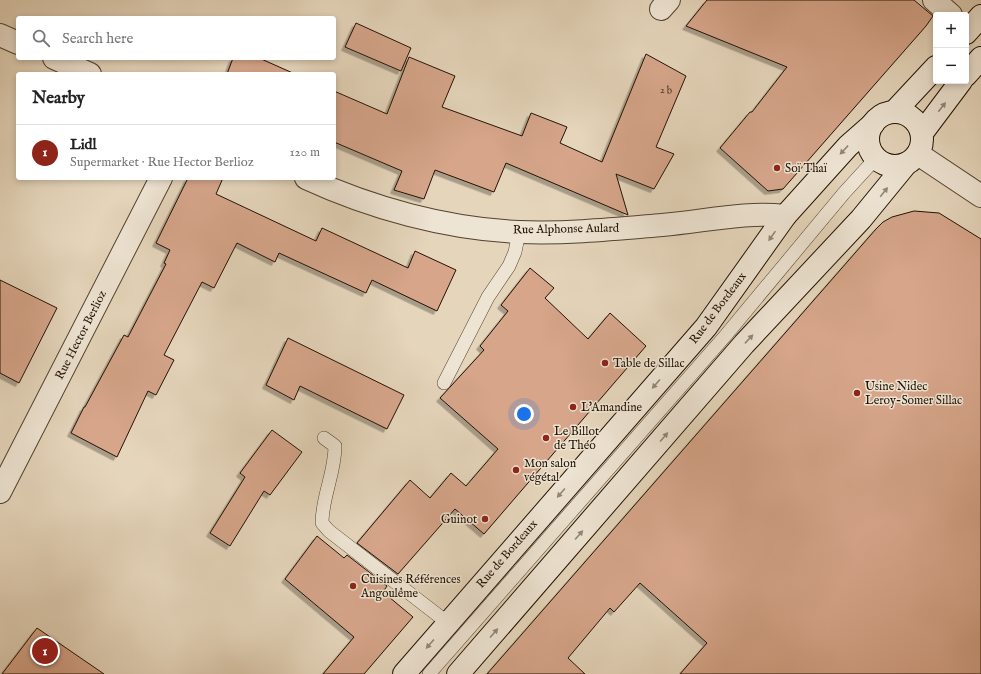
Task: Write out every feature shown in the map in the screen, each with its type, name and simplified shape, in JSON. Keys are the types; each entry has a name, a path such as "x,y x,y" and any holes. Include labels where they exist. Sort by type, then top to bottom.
{"main road":[{"path":"934,0 948,12"},
{"path":"0,35 16,42"},
{"path":"969,72 981,58"},
{"path":"58,60 86,72"},
{"path":"894,112 933,70"},
{"path":"922,133 960,84"},
{"path":"459,674 744,344 861,219 912,159 921,148 923,140 922,133 918,124 912,117 903,113 894,112 879,118 873,124 869,132 868,142 871,151 876,158 890,166 898,166 912,159"},
{"name":"Rue de Bordeaux","path":"404,674 706,327 785,216 848,146 873,124"},
{"path":"912,159 981,196"},
{"name":"Rue Hector Berlioz","path":"0,492 160,180"},
{"name":"Rue Alphonse Aulard","path":"311,180 358,199 405,214 456,225 519,232 663,225 739,215 766,214 785,216"}],"lane":[{"path":"430,674 726,336 844,193 876,158"},
{"path":"444,383 488,297 508,266 515,252 519,232"},
{"path":"324,438 335,446 335,456 322,512 322,524 448,623"},
{"path":"459,674 476,621"}],"building":[{"path":"707,0 914,0 933,16 926,26 783,189 768,191 720,148 750,112 752,112 787,67 686,26"},
{"path":"356,23 411,48 401,71 345,47"},
{"path":"646,54 686,76 656,147 674,154 654,189 616,174 628,215 506,163 494,192 435,170 424,199 394,190 402,171 336,143 336,92 387,114 409,57 455,76 442,107 522,136 531,113 567,127 560,143 602,162"},
{"path":"232,60 264,60 290,72 228,72"},
{"path":"187,180 222,180 216,194 316,241 322,228 408,268 415,251 456,270 437,311 372,280 366,293 279,253 275,262 237,243 214,288 202,282 164,355 174,360 156,395 148,391 117,457 71,433 124,335 128,337 166,264 164,263 170,250 156,243"},
{"name":"Usine Nidec Leroy-Somer Sillac","path":"914,211 939,213 981,239 981,674 680,674 707,643 640,583 614,612 610,608 568,658 585,674 487,674 876,229 883,222 892,217"},
{"path":"530,268 554,288 545,298 588,339 610,313 646,346 484,534 455,509 398,574 357,543 410,480 430,498 451,473 466,486 498,449 440,398 484,350 480,346 508,311 501,305"},
{"path":"0,280 57,308 19,383 0,373"},
{"path":"288,338 404,395 387,429 300,386 294,400 266,385"},
{"path":"272,430 302,452 270,495 264,491 230,546 210,533 245,477 240,473"},
{"path":"317,536 344,558 347,555 387,586 383,592 413,617 364,674 323,674 354,637 285,579"},
{"path":"37,628 104,674 2,674"}],"place":[{"name":"Soï Thaï","path":"777,168"},
{"name":"Table de Sillac","path":"605,363"},
{"name":"Usine Nidec Leroy-Somer Sillac","path":"857,393"},
{"name":"L'Amandine","path":"573,407"},
{"name":"Le Billot de Théo","path":"546,438"},
{"name":"Mon salon végétal","path":"516,470"},
{"name":"Guinot","path":"485,519"},
{"name":"Cuisines Références Angoulême","path":"353,586"},
{"name":"Lidl","path":"45,651"}]}
